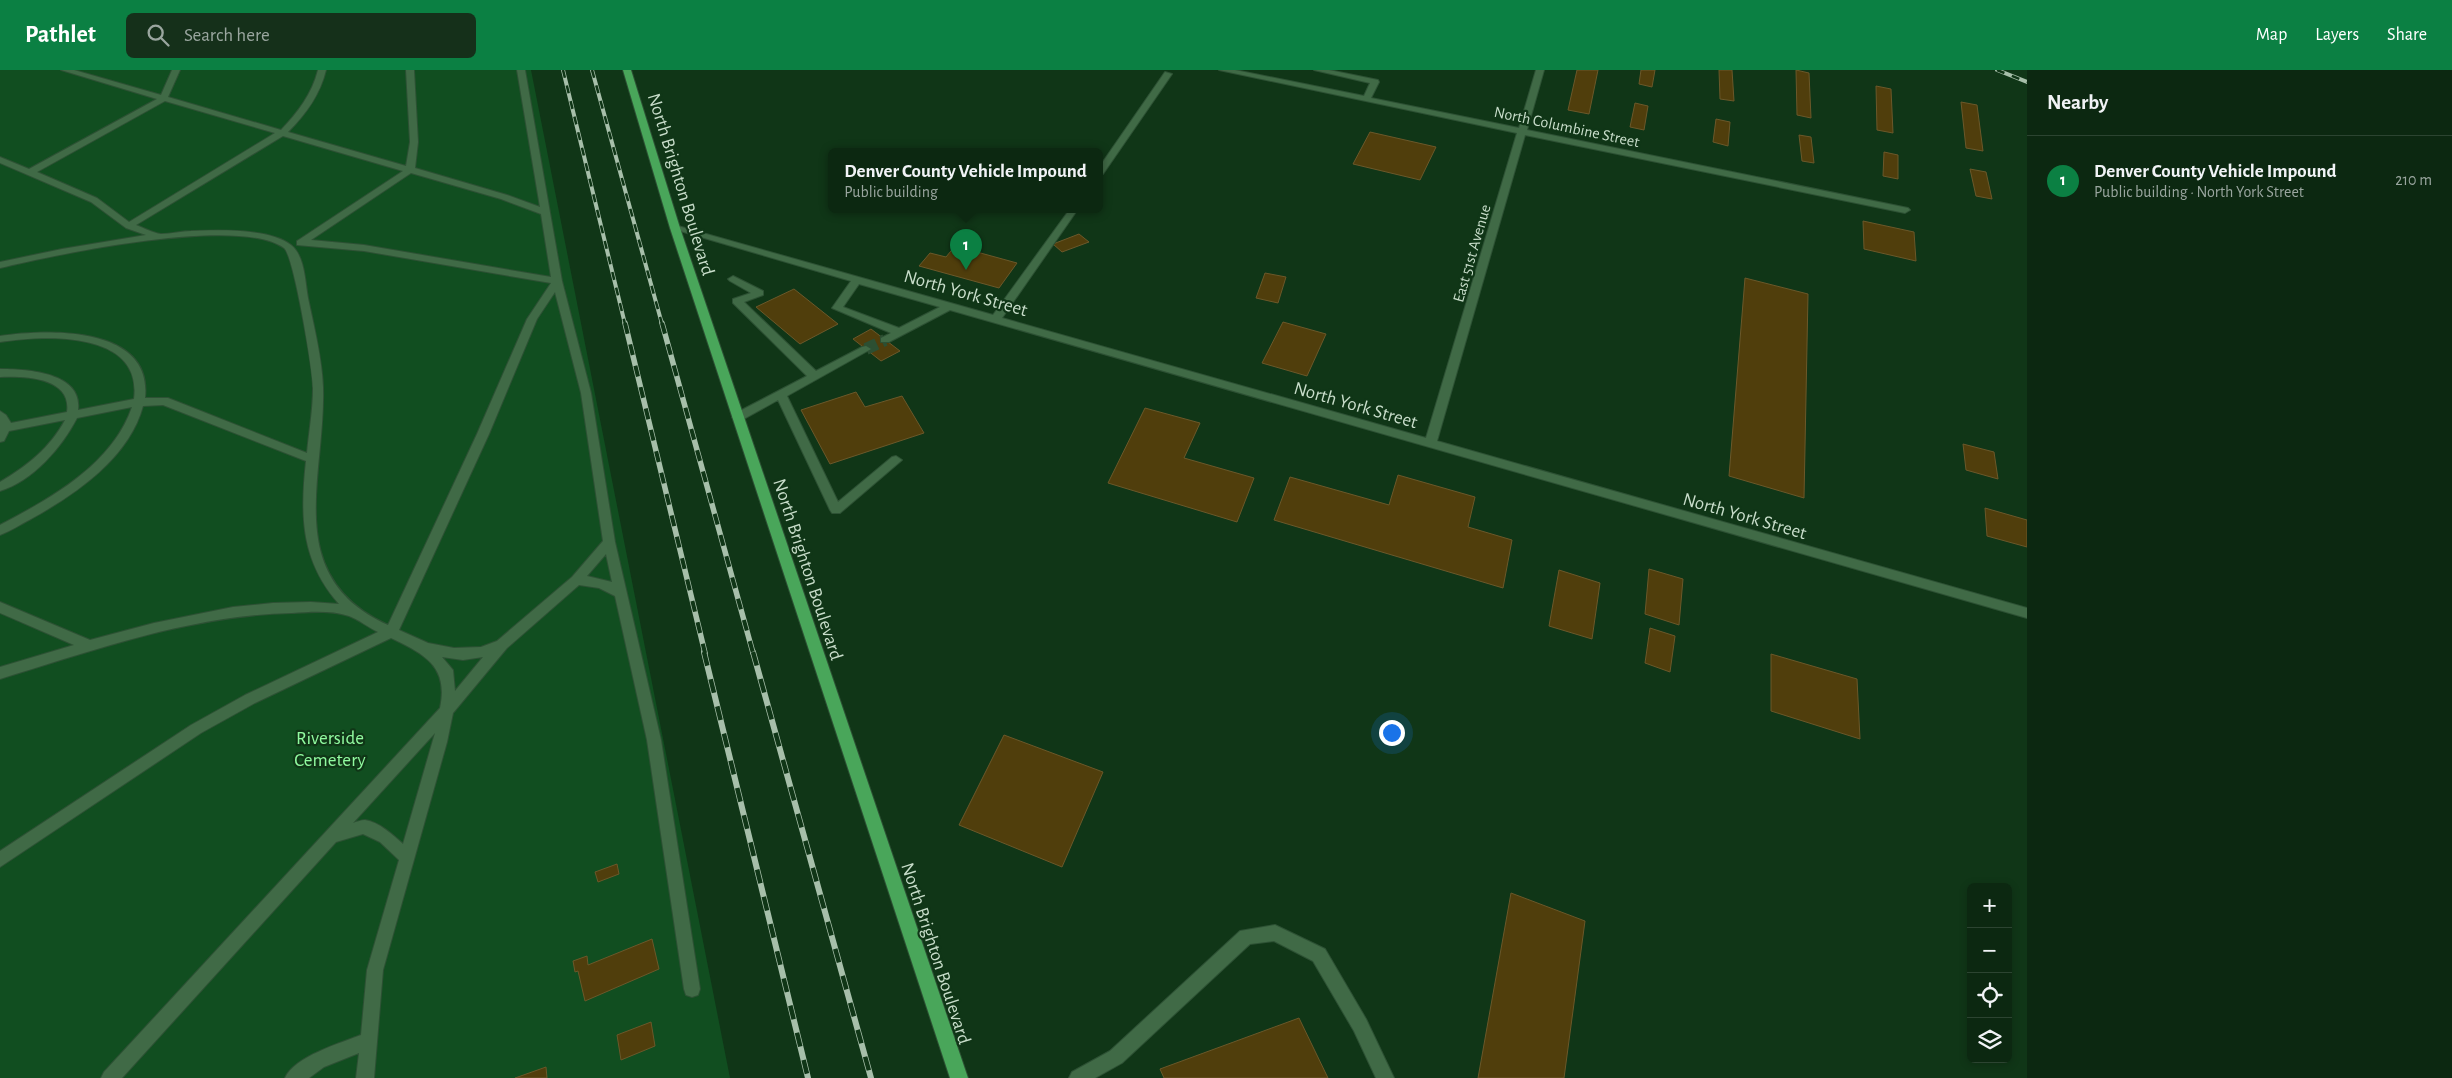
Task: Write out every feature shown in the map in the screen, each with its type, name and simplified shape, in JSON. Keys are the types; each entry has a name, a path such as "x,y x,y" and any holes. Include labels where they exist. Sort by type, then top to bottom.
{"main road":[{"name":"North Brighton Boulevard","path":"627,70 675,228 959,1078"}],"street":[{"path":"65,70 504,197 546,213"},
{"path":"28,173 163,99 176,70"},
{"path":"129,226 283,132 299,117 319,84 322,70"},
{"path":"289,248 302,242 410,170 414,142 410,70"},
{"path":"521,70 557,281 586,393 609,542 654,740 692,989"},
{"name":"North Columbine Street","path":"1223,70 1249,72 1366,100 1905,210"},
{"path":"1318,70 1375,82 1366,100"},
{"name":"East 51st Avenue","path":"1430,444 1540,70"},
{"path":"1103,168 1168,74"},
{"path":"0,160 94,200 129,226 157,236"},
{"path":"996,319 1071,213"},
{"name":"North York Street","path":"675,228 2027,613"},
{"path":"0,265 157,236 230,233 256,236 279,242 289,248 299,270 318,387 308,517 311,543 318,566 330,588 353,611 425,648 456,656 485,652 502,644"},
{"path":"302,242 364,248 557,281"},
{"path":"733,279 759,293 737,301 815,377"},
{"path":"857,279 837,308 899,332"},
{"path":"0,860 196,729 250,699 391,632 483,434 532,319 557,281"},
{"path":"885,340 949,306"},
{"path":"0,338 60,334 101,342 117,350 128,360 137,372 140,386 140,402 132,423 117,445 96,468 52,501 0,530"},
{"path":"738,417 866,349"},
{"path":"0,373 40,374 60,383 72,396 73,414 69,425 53,448 28,470 0,487"},
{"path":"781,395 836,510 896,460"},
{"path":"0,414 6,420 3,433 73,414 140,402 164,401 312,459"},
{"path":"110,1078 447,710 502,644 576,580 609,542"},
{"path":"576,580 590,580 608,584 620,593"},
{"path":"0,673 90,646 228,614 272,608 312,607 353,611"},
{"path":"0,608 90,646"},
{"path":"365,1078 375,970 440,742 449,699 446,670 425,648"},
{"path":"329,837 364,827 385,837 407,858"},
{"path":"1078,1078 1116,1057 1246,937 1275,934 1319,955 1360,1025 1385,1078"},
{"path":"294,1078 318,1061 368,1040"}],"green space":[{"name":"Riverside Cemetery","path":"0,70 531,70 730,1078 0,1078"}],"building":[{"path":"1577,70 1598,70 1589,114 1568,110"},
{"path":"1641,70 1655,70 1652,87 1639,84"},
{"path":"1719,70 1732,70 1734,101 1720,99"},
{"path":"1796,70 1809,73 1811,118 1797,115"},
{"path":"1876,86 1891,89 1893,133 1877,130"},
{"path":"1961,102 1977,105 1983,151 1966,148"},
{"path":"1635,103 1648,106 1644,130 1630,127"},
{"path":"1716,119 1730,122 1728,146 1713,142"},
{"path":"1370,132 1436,147 1420,180 1353,164"},
{"path":"1799,135 1811,137 1814,163 1802,161"},
{"path":"1884,152 1898,155 1898,179 1883,176"},
{"path":"1970,169 1986,172 1992,199 1976,196"},
{"path":"1863,221 1914,232 1916,261 1864,249"},
{"path":"1079,234 1089,242 1062,252 1053,244"},
{"path":"955,246 1017,263 999,288 919,266 930,253 946,257"},
{"path":"1265,273 1286,277 1278,303 1256,298"},
{"path":"1745,278 1808,294 1804,498 1729,476"},
{"path":"794,289 838,324 800,344 756,307"},
{"path":"1283,322 1326,334 1307,376 1262,363"},
{"path":"871,329 900,351 881,361 853,339"},
{"path":"856,392 865,407 902,396 924,433 830,464 801,410"},
{"path":"1145,408 1200,423 1184,458 1254,478 1237,522 1108,483"},
{"path":"1963,444 1994,452 1998,479 1966,470"},
{"path":"1398,475 1475,497 1468,527 1512,540 1503,588 1274,520 1290,477 1389,505"},
{"path":"1985,508 2027,520 2027,547 1987,536"},
{"path":"1649,569 1683,579 1679,625 1645,614"},
{"path":"1559,570 1600,583 1592,639 1549,626"},
{"path":"1650,628 1675,636 1670,672 1645,663"},
{"path":"1771,654 1857,679 1860,739 1771,711"},
{"path":"1004,735 1103,772 1062,867 959,825"},
{"path":"617,864 619,874 598,882 595,872"},
{"path":"1511,893 1585,921 1564,1078 1478,1078"},
{"path":"652,939 659,969 585,1001 578,971 575,972 573,961 587,956 588,965"},
{"path":"1299,1018 1328,1078 1164,1078 1160,1069"},
{"path":"651,1022 655,1046 621,1060 617,1035"},
{"path":"546,1067 547,1078 515,1078"}],"tunnel":[{"path":"866,349 885,340"}],"railway":[{"path":"563,70 625,324"},
{"path":"592,70 662,324"},
{"path":"1997,70 2027,82"},
{"path":"625,323 705,653"},
{"path":"662,323 753,653"},
{"path":"704,652 808,1078"},
{"path":"753,652 871,1078"}],"place":[{"name":"Denver County Vehicle Impound","path":"966,270"}]}
